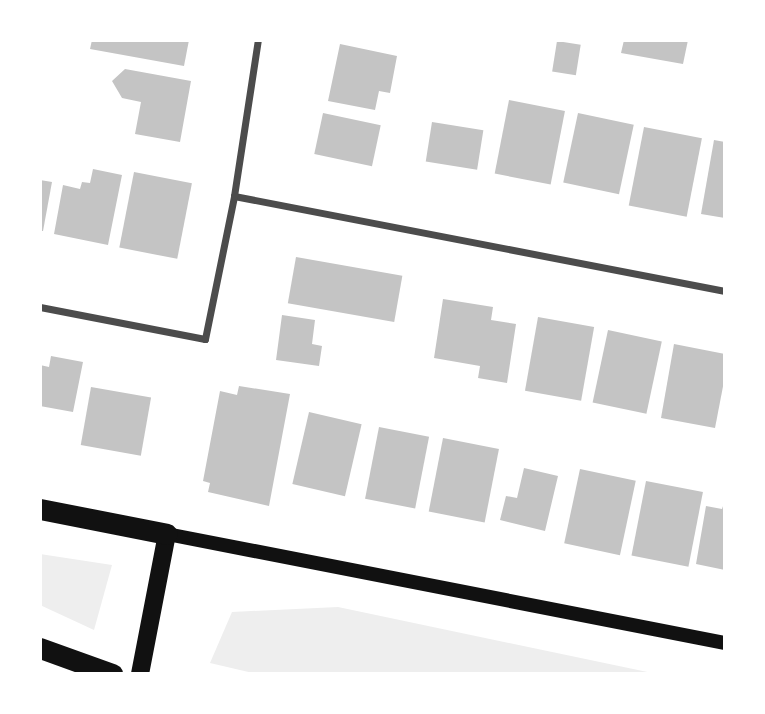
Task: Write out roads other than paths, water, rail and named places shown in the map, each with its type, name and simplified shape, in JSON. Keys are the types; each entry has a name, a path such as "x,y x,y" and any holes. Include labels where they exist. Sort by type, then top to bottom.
{"highway":[{"path":"40,509 167,534"},
{"path":"40,648 108,673"}],"main road":[{"path":"141,674 167,534 725,643"}],"street":[{"path":"40,307 205,339 234,196 258,40"},
{"path":"234,196 725,290"}]}
